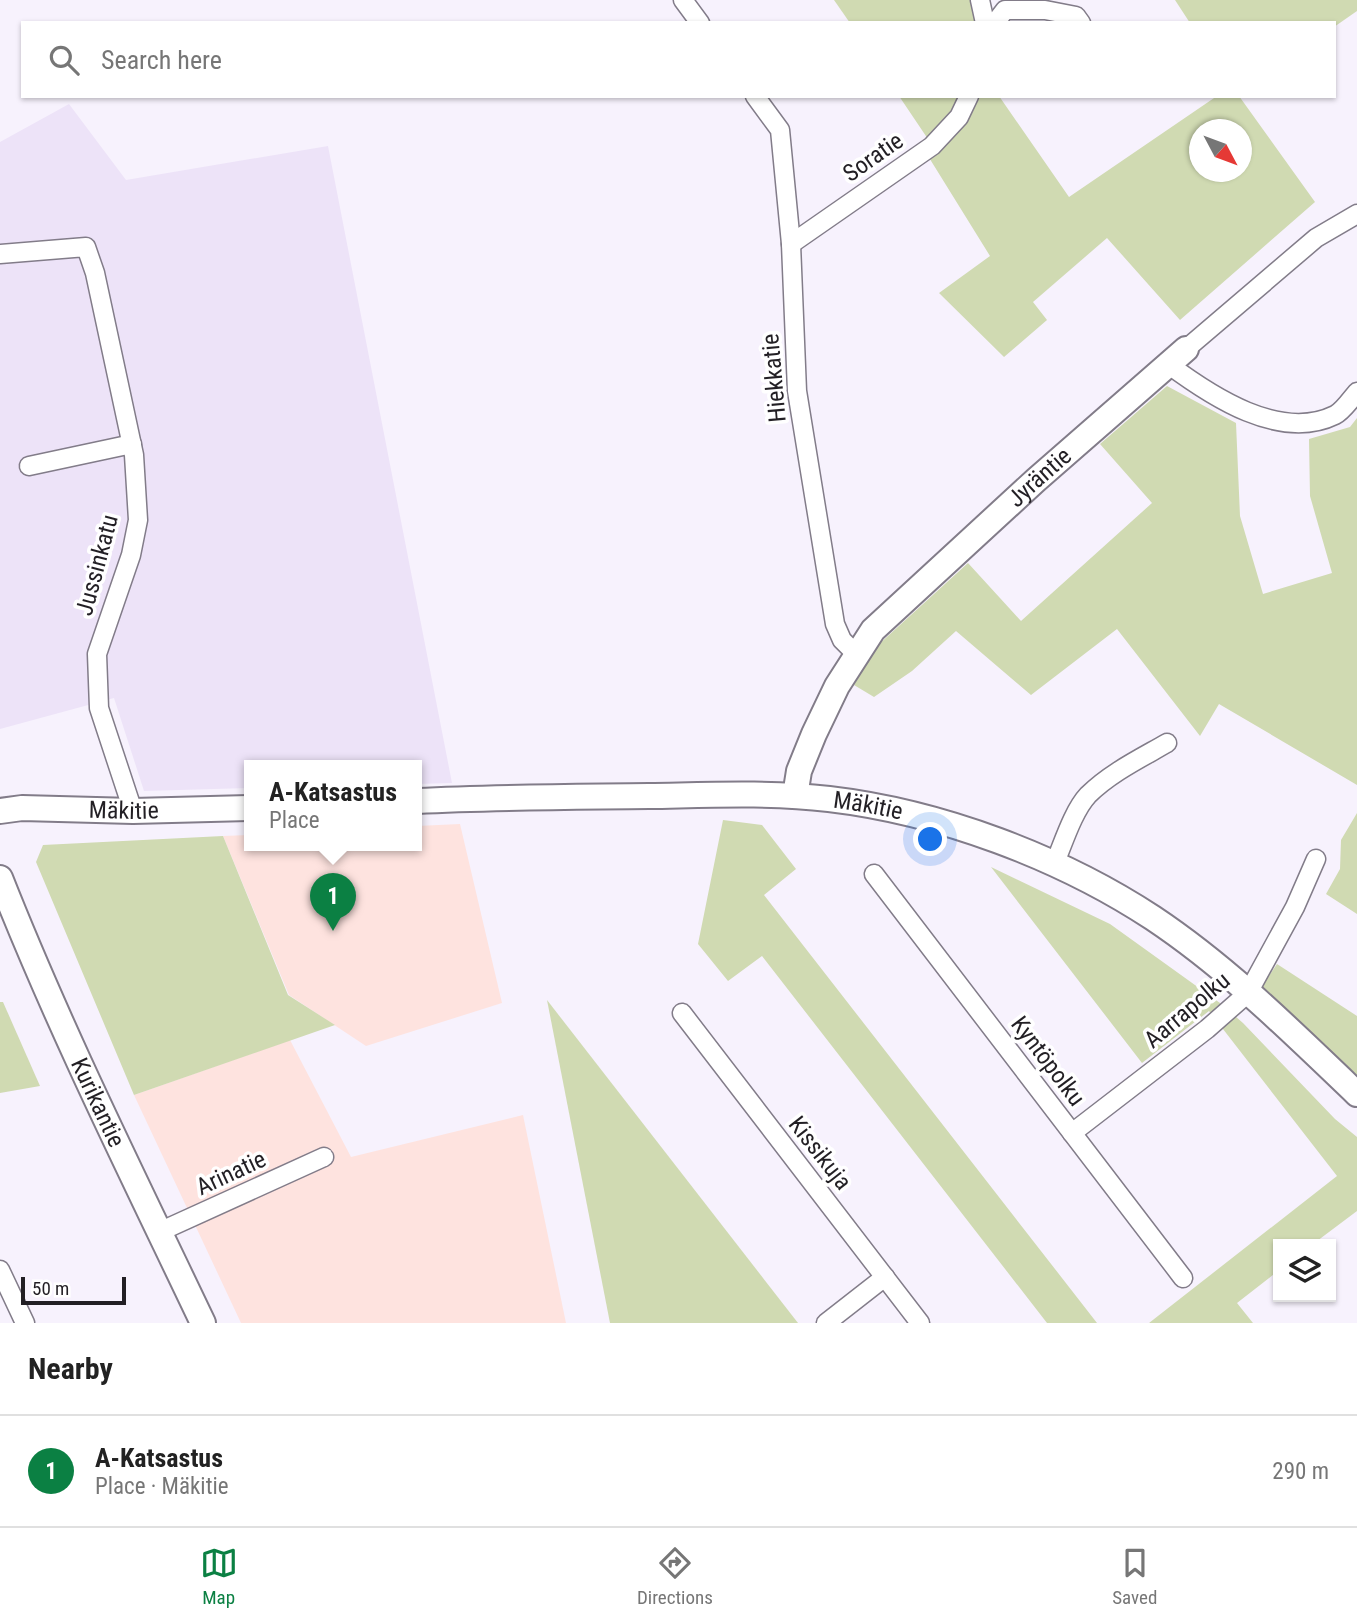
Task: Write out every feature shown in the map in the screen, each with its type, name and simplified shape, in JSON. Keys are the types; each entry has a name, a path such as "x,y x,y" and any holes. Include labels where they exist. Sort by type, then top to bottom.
{"street":[{"path":"683,0 699,21"},
{"path":"980,0 985,21"},
{"path":"997,21 1005,10 1045,10 1076,16 1080,21"},
{"name":"Hiekkatie","path":"756,98 780,130 791,244 797,391 835,624 842,640 856,654"},
{"name":"Soratie","path":"791,244 932,146 959,117 968,98"},
{"name":"Jyräntie","path":"795,796 799,771 814,734 837,686 873,630 1036,480 1177,356 1316,238 1357,215"},
{"name":"Jussinkatu","path":"0,254 86,247 95,273 132,444 138,520 131,555 97,654 99,708 133,811"},
{"path":"1177,356 1199,387 1254,415 1305,425 1337,414 1357,392"},
{"path":"29,466 132,444"},
{"path":"1054,864 1069,827 1087,796 1123,769 1167,743"},
{"name":"Mäkitie","path":"422,801 760,794 830,799 942,823 1010,845 1054,864 1105,889 1153,918 1209,958 1357,1094"},
{"name":"Mäkitie","path":"0,811 22,808 133,811 244,808"},
{"name":"Aarrapolku","path":"1072,1133 1208,1029 1248,993 1295,907 1316,859"},
{"name":"Kyntöpolku","path":"874,874 1183,1278"},
{"name":"Kurikantie","path":"0,878 26,945 81,1068 203,1323"},
{"name":"Kissikuja","path":"682,1013 920,1323"},
{"name":"Arinatie","path":"159,1232 324,1157"},
{"path":"0,1270 25,1323"},
{"path":"826,1323 885,1277"}],"shaded area":[{"path":"69,104 126,180 328,146 452,783 422,784 422,760 244,760 244,788 144,791 114,698 0,729 0,142"},
{"path":"460,824 502,1003 366,1046 289,995 223,836 244,835 244,851 422,851 422,826"},
{"path":"290,1040 351,1157 523,1115 566,1323 241,1323 134,1095"}],"green space":[{"path":"834,0 990,0 992,13 991,21 849,21"},
{"path":"1175,0 1357,0 1357,11 1336,26 1336,21 1189,21"},
{"path":"900,98 1000,98 1069,197 1214,98 1240,98 1315,202 1180,320 1107,238 1033,302 1047,320 1004,357 939,293 990,256 928,156 936,151"},
{"path":"1167,386 1236,423 1240,516 1263,594 1332,573 1310,496 1309,439 1350,427 1357,418 1357,785 1219,704 1200,736 1117,629 1031,695 956,631 912,671 874,697 854,685 878,645 968,563 1021,621 1152,503 1100,444"},
{"path":"1357,813 1357,914 1326,894 1340,869 1341,840"},
{"path":"723,820 762,825 796,869 764,895 1097,1323 1047,1323 762,956 728,981 698,944"},
{"path":"223,836 288,995 335,1025 134,1095 36,862 43,845"},
{"path":"991,867 1110,924 1220,1003 1243,1023 1335,1119 1357,1137 1357,1211 1320,1239 1273,1239 1273,1275 1237,1303 1253,1323 1149,1323 1337,1176 1209,1011 1142,1063"},
{"path":"1277,964 1357,1016 1357,1077 1262,986"},
{"path":"547,1000 798,1323 610,1323"},
{"path":"0,1002 3,1002 40,1086 0,1093"}],"place":[{"name":"A-Katsastus","path":"333,931"}]}
